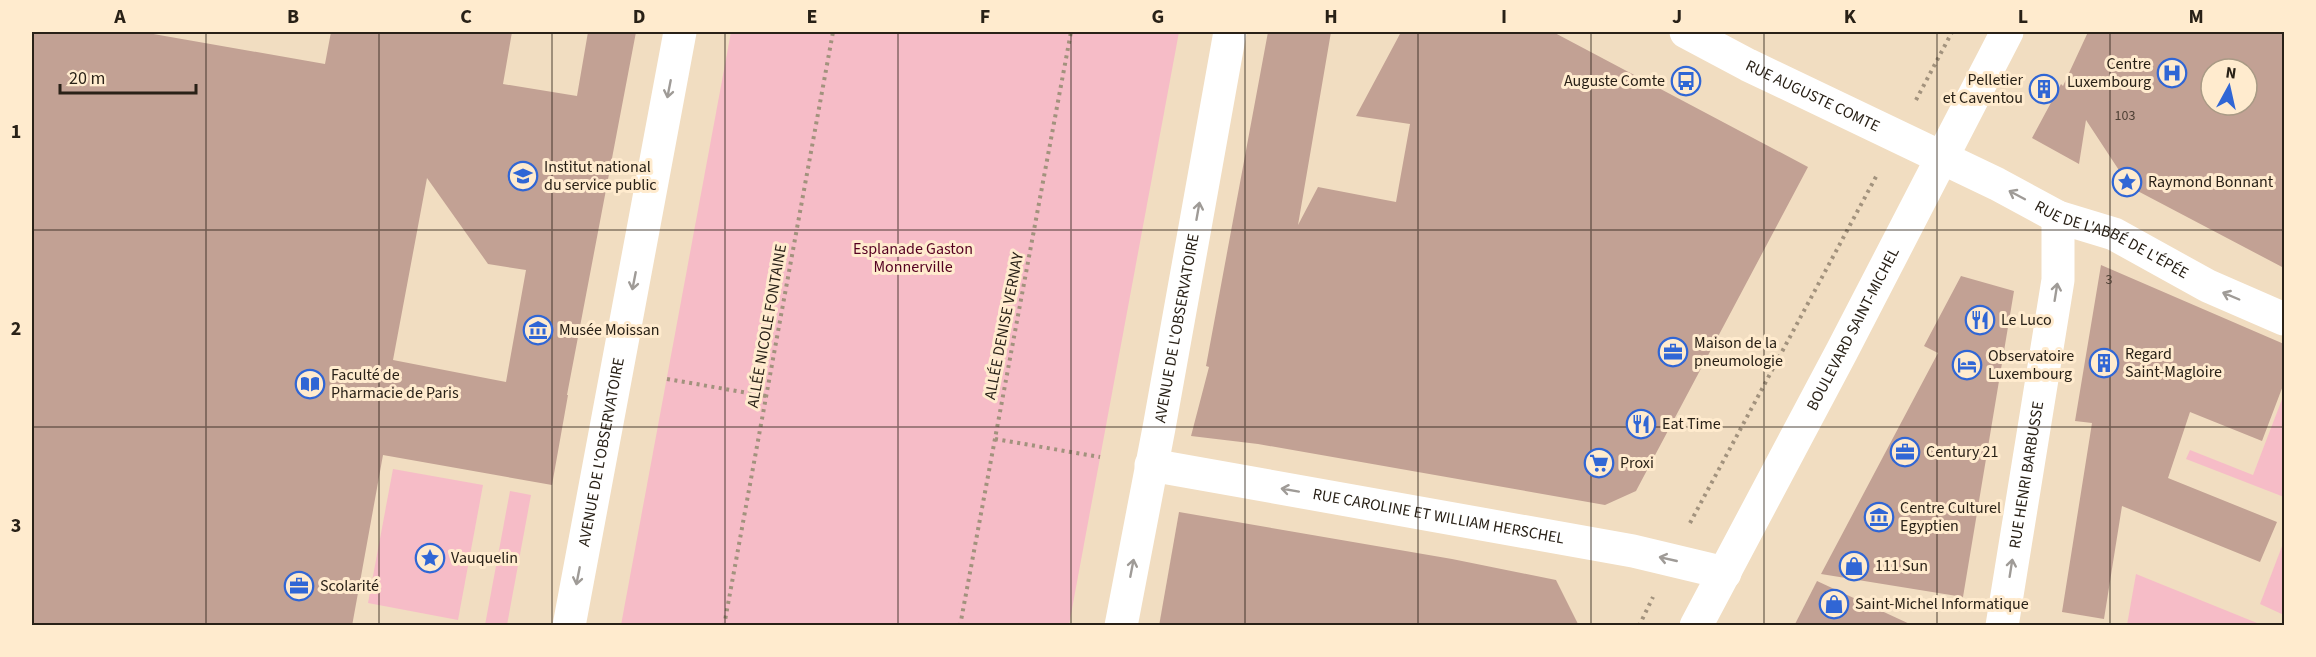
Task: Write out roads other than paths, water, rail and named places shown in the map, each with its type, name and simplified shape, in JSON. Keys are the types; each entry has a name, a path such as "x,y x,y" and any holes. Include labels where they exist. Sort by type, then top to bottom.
{"street":[{"name":"AVENUE DE L'OBSERVATOIRE","path":"569,626 680,32"},
{"name":"AVENUE DE L'OBSERVATOIRE","path":"1121,626 1230,32"},
{"name":"RUE AUGUSTE COMTE","path":"1686,32 1942,158"},
{"name":"BOULEVARD SAINT-MICHEL","path":"1696,626 2007,32"},
{"name":"RUE DE L'ABBÉ DE L'ÉPÉE","path":"1942,158 2058,217 2114,234 2208,286 2284,319"},
{"name":"RUE HENRI BARBUSSE","path":"2002,626 2058,280 2058,217"},
{"name":"RUE CAROLINE ET WILLIAM HERSCHEL","path":"1151,465 1633,551 1725,573"}],"place":[{"name":"Centre Luxembourg","path":"2172,73"},
{"name":"Auguste Comte","path":"1686,81"},
{"name":"Pelletier et Caventou","path":"2044,89"},
{"name":"Institut national du service public","path":"523,176"},
{"name":"Raymond Bonnant","path":"2127,182"},
{"name":"Le Luco","path":"1980,320"},
{"name":"Musée Moissan","path":"538,330"},
{"name":"Maison de la pneumologie","path":"1673,352"},
{"name":"Regard Saint-Magloire","path":"2104,363"},
{"name":"Observatoire Luxembourg","path":"1967,365"},
{"name":"Faculté de Pharmacie de Paris","path":"310,384"},
{"name":"Eat Time","path":"1641,424"},
{"name":"Century 21","path":"1905,452"},
{"name":"Proxi","path":"1599,463"},
{"name":"Centre Culturel Egyptien","path":"1879,517"},
{"name":"Vauquelin","path":"430,558"},
{"name":"111 Sun","path":"1854,566"},
{"name":"Scolarité","path":"299,586"},
{"name":"Saint-Michel Informatique","path":"1834,604"}],"park label":[{"name":"Esplanade Gaston Monnerville","path":"913,258"}]}
